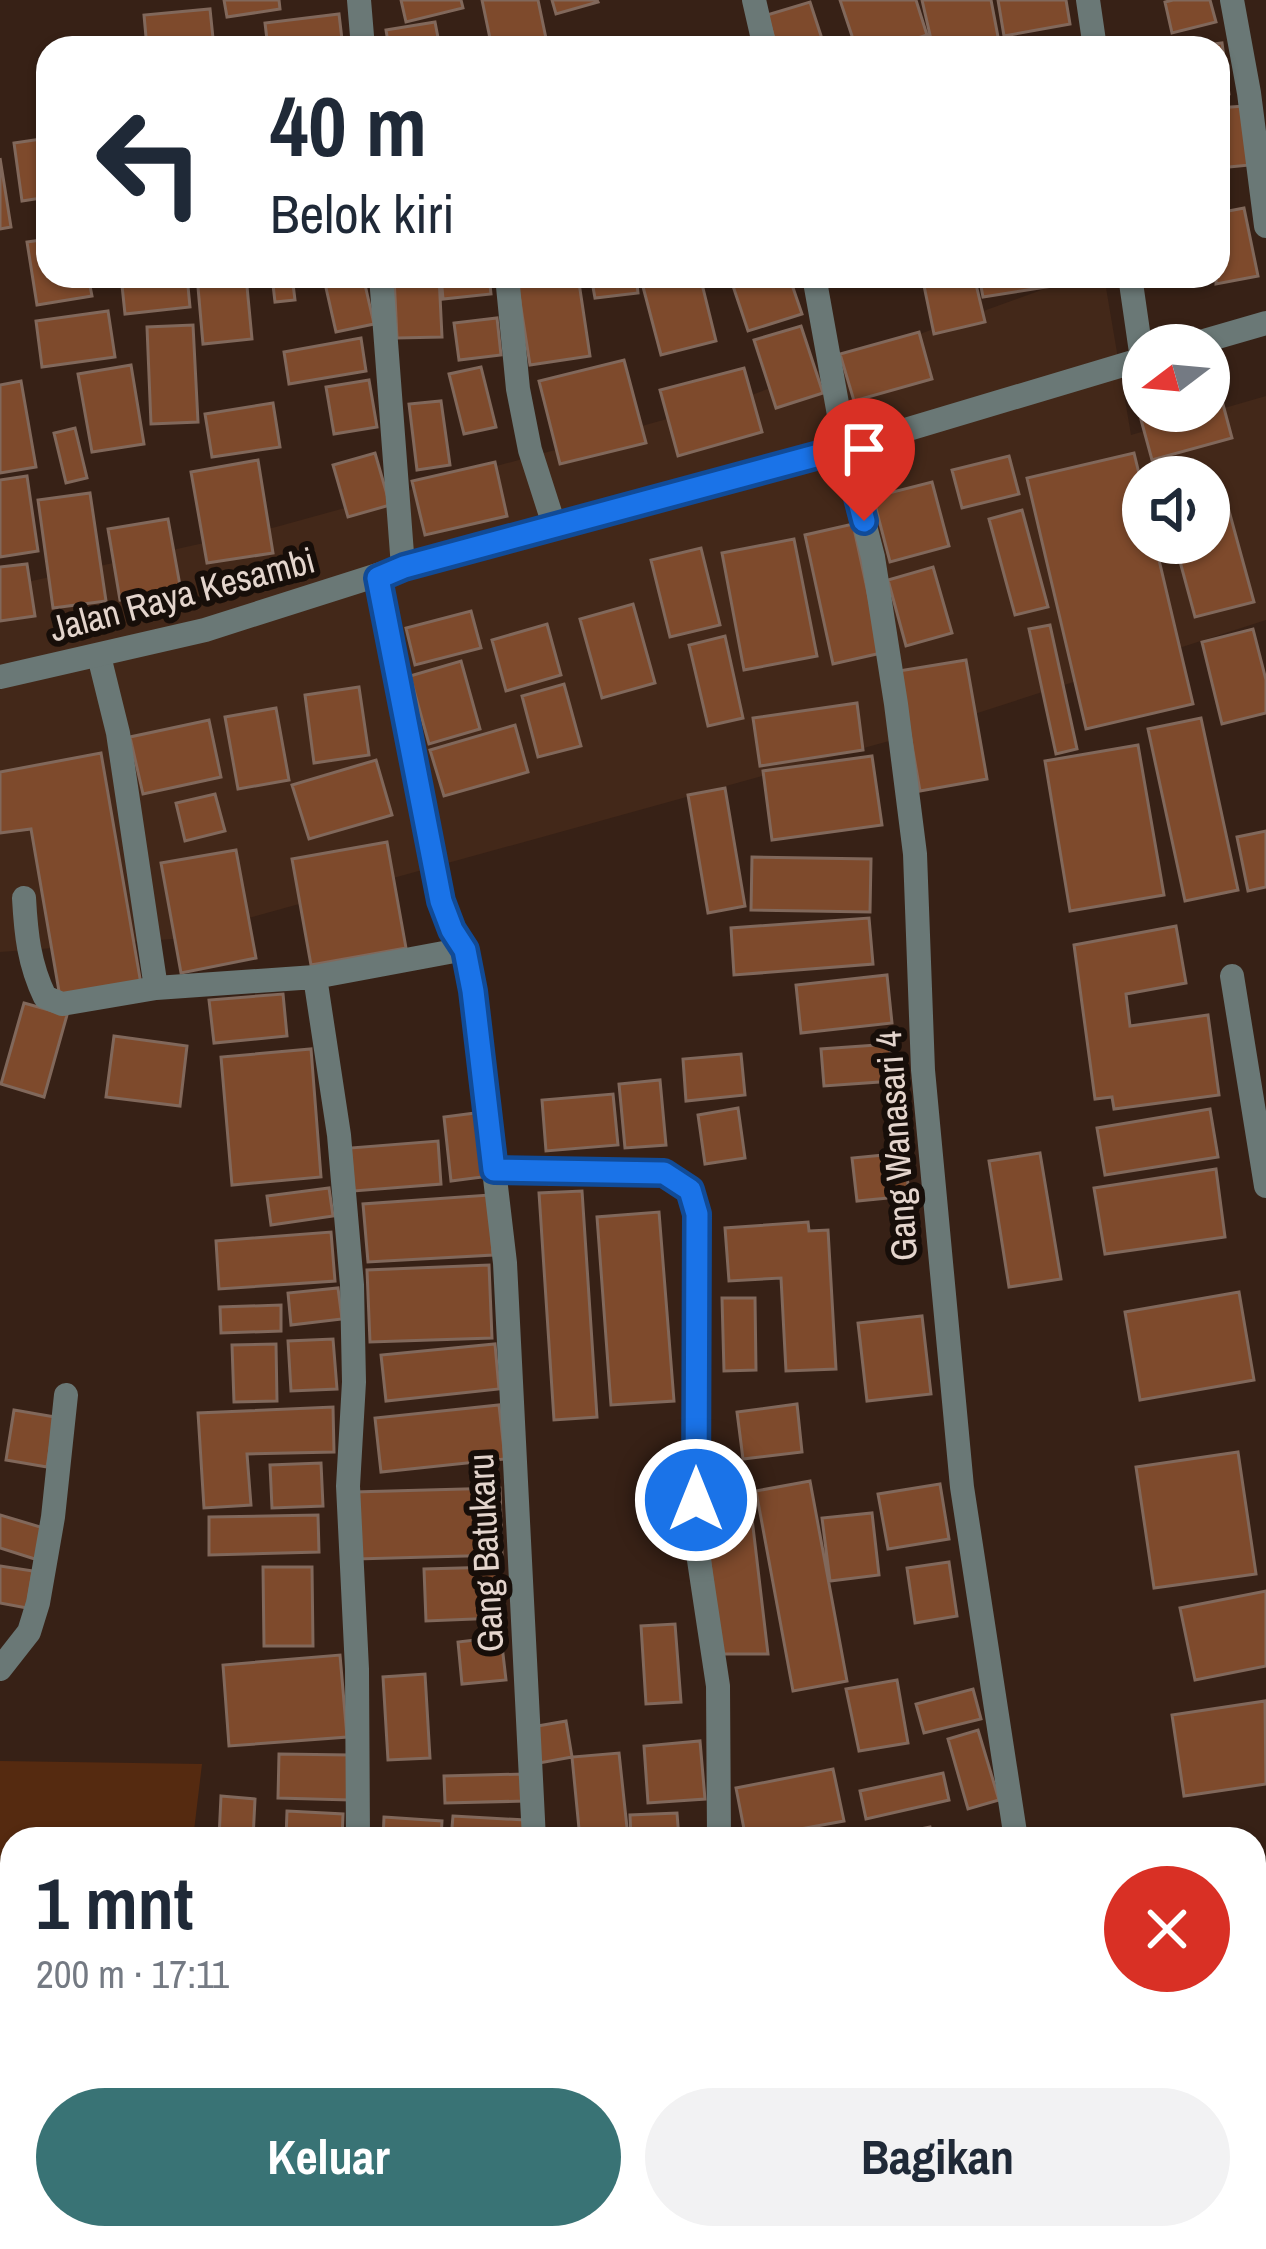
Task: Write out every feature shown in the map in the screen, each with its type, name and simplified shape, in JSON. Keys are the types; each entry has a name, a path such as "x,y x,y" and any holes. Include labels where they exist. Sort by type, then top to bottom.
{"street":[{"path":"359,0 362,36"},
{"path":"754,0 762,36"},
{"path":"1088,0 1093,36"},
{"path":"1232,0 1266,226"},
{"path":"382,288 404,567"},
{"path":"508,288 522,410 555,528"},
{"name":"Gang Wanasari 4","path":"816,288 845,448 873,557 915,854 923,1070 962,1487 1014,1827"},
{"path":"1132,288 1138,324"},
{"path":"1230,334 1266,324"},
{"name":"Jalan Raya Kesambi","path":"0,677 99,656 404,567 845,448 1122,365"},
{"name":"Gang Batukaru","path":"378,578 441,901 465,950 506,1263 533,1827"},
{"path":"99,656 118,733 157,988"},
{"path":"24,898 28,951 45,997 62,1004 157,988 315,977 465,950"},
{"path":"1232,976 1266,1186"},
{"path":"315,977 339,1136 352,1286 354,1382 348,1486 357,1669 358,1827"},
{"path":"494,1170 664,1173 690,1190 697,1214 697,1547 718,1686 719,1827"},
{"path":"0,1669 29,1631 38,1603 66,1395"}],"shaded area":[{"path":"1047,288 1106,288 1122,382 1122,432 1230,432 1230,406 1266,396 1266,620 900,738 173,939 0,952 0,588 276,527 743,398"},
{"path":"0,1761 202,1764 194,1827 0,1827"}],"building":[{"path":"224,0 279,0 280,9 227,17"},
{"path":"401,0 461,0 463,8 406,22"},
{"path":"482,0 538,0 546,36 490,36"},
{"path":"552,0 597,0 598,2 556,14"},
{"path":"840,0 916,0 927,35 924,36 852,36"},
{"path":"922,0 991,0 998,36 930,36"},
{"path":"998,0 1066,0 1070,24 1004,36"},
{"path":"1210,0 1216,22 1172,33 1165,2"},
{"path":"810,2 821,36 773,36 767,15"},
{"path":"210,9 213,36 146,36 144,15"},
{"path":"339,14 342,36 267,36 265,23"},
{"path":"435,22 438,36 387,36 386,30"},
{"path":"1244,106 1250,165 1230,167 1230,107"},
{"path":"36,140 36,199 22,201 14,143"},
{"path":"0,158 11,227 0,229"},
{"path":"1244,208 1258,276 1230,281 1230,211"},
{"path":"36,241 36,288 90,288 92,296 37,305 27,242"},
{"path":"122,288 188,288 190,307 125,314"},
{"path":"198,288 247,288 252,339 203,344"},
{"path":"273,288 294,288 295,300 275,302"},
{"path":"326,288 366,288 374,324 336,332"},
{"path":"395,288 440,288 442,337 397,338"},
{"path":"442,288 490,288 491,294 443,299"},
{"path":"518,288 580,288 590,356 530,365"},
{"path":"593,288 637,288 638,293 595,298"},
{"path":"643,288 703,288 716,341 661,355"},
{"path":"734,288 793,288 802,314 748,331"},
{"path":"924,288 977,288 985,322 934,334"},
{"path":"981,288 1040,288 983,297"},
{"path":"108,311 115,357 42,367 36,321"},
{"path":"497,318 501,355 459,360 454,323"},
{"path":"193,325 198,422 151,424 147,327"},
{"path":"801,326 823,393 776,408 754,340"},
{"path":"919,332 932,379 854,401 840,354"},
{"path":"361,338 366,371 289,384 284,352"},
{"path":"624,360 646,443 560,464 539,381"},
{"path":"131,365 144,444 92,452 78,374"},
{"path":"481,367 496,427 464,434 449,374"},
{"path":"744,368 762,432 678,456 660,390"},
{"path":"369,380 377,427 334,434 326,387"},
{"path":"21,381 36,467 0,473 0,385"},
{"path":"441,401 450,465 417,470 409,404"},
{"path":"273,403 280,447 212,457 205,414"},
{"path":"75,428 87,478 66,483 54,433"},
{"path":"1230,431 1232,438 1151,456 1144,432"},
{"path":"375,453 390,505 348,517 333,465"},
{"path":"1134,453 1122,456 1122,564 1160,564 1193,704 1086,729 1027,478"},
{"path":"1009,456 1019,494 962,508 952,470"},
{"path":"258,460 273,553 207,563 191,472"},
{"path":"495,462 507,516 425,535 412,481"},
{"path":"27,476 38,551 0,557 0,480"},
{"path":"932,482 949,546 890,562 873,497"},
{"path":"90,493 106,601 53,608 38,500"},
{"path":"1022,510 1048,607 1015,615 989,519"},
{"path":"1230,515 1254,602 1195,617 1181,564 1230,564"},
{"path":"168,519 181,591 120,600 108,529"},
{"path":"853,524 881,653 833,664 805,535"},
{"path":"794,539 817,656 744,670 722,553"},
{"path":"701,548 720,625 670,637 651,560"},
{"path":"27,564 35,616 0,621 0,567"},
{"path":"933,567 952,633 906,646 888,580"},
{"path":"633,604 655,683 602,698 580,619"},
{"path":"471,611 481,648 415,665 406,628"},
{"path":"547,624 561,675 506,691 492,640"},
{"path":"1050,625 1077,749 1056,754 1029,629"},
{"path":"1253,629 1266,680 1266,713 1222,724 1202,642"},
{"path":"725,636 743,718 708,726 689,645"},
{"path":"966,660 987,779 920,791 899,671"},
{"path":"461,661 480,729 429,744 410,676"},
{"path":"564,684 581,746 538,757 522,696"},
{"path":"359,687 369,755 314,763 305,695"},
{"path":"857,703 863,750 760,766 753,718"},
{"path":"276,708 289,780 238,789 225,717"},
{"path":"1201,718 1238,890 1185,901 1148,729"},
{"path":"209,720 221,777 143,794 130,737"},
{"path":"515,725 528,772 444,796 430,750"},
{"path":"1138,745 1164,895 1070,911 1045,761"},
{"path":"101,753 141,984 60,997 31,829 0,833 0,772"},
{"path":"872,756 882,825 772,840 763,771"},
{"path":"376,760 392,815 309,839 292,785"},
{"path":"725,788 745,906 708,913 688,795"},
{"path":"215,794 225,831 185,841 176,803"},
{"path":"1266,831 1266,887 1248,891 1237,837"},
{"path":"387,842 406,948 311,965 292,859"},
{"path":"236,850 256,958 181,973 161,863"},
{"path":"752,857 871,859 870,912 751,910"},
{"path":"869,918 873,964 734,975 731,928"},
{"path":"1176,926 1186,983 1126,994 1130,1026 1208,1015 1219,1095 1114,1109 1112,1097 1095,1099 1074,945"},
{"path":"887,975 892,1023 801,1033 796,985"},
{"path":"283,994 287,1036 214,1043 209,1000"},
{"path":"24,1003 67,1015 44,1097 1,1084"},
{"path":"114,1036 187,1046 180,1106 106,1097"},
{"path":"890,1044 893,1081 824,1086 821,1049"},
{"path":"311,1049 321,1177 232,1185 221,1057"},
{"path":"741,1054 745,1095 686,1101 683,1059"},
{"path":"660,1080 666,1145 625,1148 619,1084"},
{"path":"613,1094 618,1145 546,1151 542,1100"},
{"path":"738,1108 745,1158 705,1164 698,1115"},
{"path":"1210,1109 1218,1157 1105,1175 1097,1128"},
{"path":"483,1112 490,1176 451,1181 444,1117"},
{"path":"438,1141 441,1184 354,1191 350,1148"},
{"path":"905,1153 909,1196 857,1201 852,1158"},
{"path":"1040,1153 1061,1279 1009,1287 989,1161"},
{"path":"1216,1169 1225,1237 1105,1254 1094,1188"},
{"path":"329,1188 333,1216 271,1225 267,1196"},
{"path":"582,1191 597,1417 554,1420 539,1193"},
{"path":"489,1195 493,1255 368,1262 363,1204"},
{"path":"659,1212 674,1401 611,1405 597,1217"},
{"path":"808,1222 809,1231 828,1230 836,1369 786,1371 781,1278 729,1281 725,1228"},
{"path":"331,1232 335,1281 219,1289 216,1241"},
{"path":"489,1265 492,1338 370,1342 367,1270"},
{"path":"338,1288 342,1319 291,1325 288,1293"},
{"path":"1239,1292 1254,1380 1140,1400 1125,1312"},
{"path":"722,1298 755,1298 756,1370 724,1371"},
{"path":"281,1305 281,1331 221,1333 220,1307"},
{"path":"922,1316 931,1394 867,1401 858,1323"},
{"path":"333,1339 337,1389 291,1391 288,1341"},
{"path":"276,1344 277,1401 234,1402 232,1345"},
{"path":"495,1344 499,1389 386,1401 381,1355"},
{"path":"797,1404 802,1452 743,1459 737,1412"},
{"path":"499,1405 505,1459 381,1472 375,1418"},
{"path":"333,1407 334,1452 247,1454 251,1505 204,1508 198,1413"},
{"path":"14,1410 55,1417 47,1467 6,1460"},
{"path":"1238,1452 1256,1574 1154,1588 1136,1467"},
{"path":"321,1463 323,1506 272,1508 270,1465"},
{"path":"810,1481 847,1681 793,1691 756,1491"},
{"path":"940,1484 949,1539 888,1549 878,1494"},
{"path":"500,1488 502,1555 356,1559 354,1492"},
{"path":"751,1510 768,1654 720,1654 705,1516"},
{"path":"872,1513 879,1575 830,1581 822,1518"},
{"path":"0,1515 47,1529 38,1560 0,1548"},
{"path":"318,1515 319,1552 209,1555 209,1517"},
{"path":"949,1562 957,1616 915,1623 907,1568"},
{"path":"0,1566 33,1571 27,1608 0,1603"},
{"path":"263,1567 312,1567 313,1646 264,1646"},
{"path":"496,1567 498,1618 426,1621 424,1569"},
{"path":"1266,1591 1266,1666 1195,1680 1180,1608"},
{"path":"675,1624 681,1702 646,1704 641,1626"},
{"path":"501,1637 506,1680 462,1684 458,1642"},
{"path":"340,1655 347,1737 229,1746 223,1665"},
{"path":"425,1674 430,1758 388,1760 383,1677"},
{"path":"897,1680 908,1743 859,1751 846,1689"},
{"path":"973,1689 981,1719 924,1733 916,1704"},
{"path":"1265,1701 1266,1784 1184,1796 1172,1715"},
{"path":"566,1721 572,1757 539,1763 532,1727"},
{"path":"978,1730 999,1800 968,1809 948,1739"},
{"path":"700,1741 705,1799 648,1803 644,1746"},
{"path":"619,1753 627,1827 579,1827 572,1757"},
{"path":"279,1754 350,1755 350,1800 278,1798"},
{"path":"833,1769 844,1821 811,1827 744,1827 736,1788"},
{"path":"943,1773 949,1800 866,1819 860,1791"},
{"path":"524,1774 525,1801 445,1803 444,1776"},
{"path":"221,1796 255,1799 254,1827 220,1827"},
{"path":"287,1811 343,1814 342,1827 286,1827"},
{"path":"677,1813 678,1827 630,1827 630,1815"},
{"path":"453,1816 525,1820 525,1827 452,1827"},
{"path":"384,1817 442,1821 442,1827 384,1827"}],"route":[{"path":"696,1500 697,1214 690,1190 664,1173 494,1170 465,950 441,901 378,578 404,567 845,448 864,521"}]}
